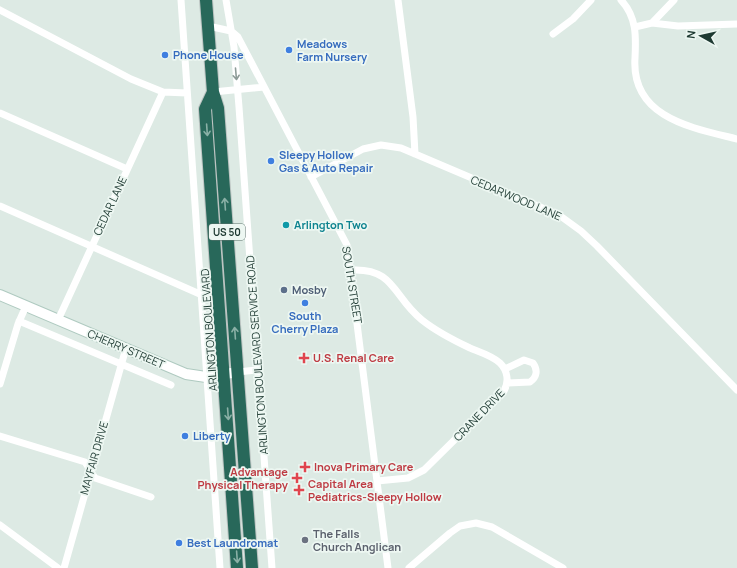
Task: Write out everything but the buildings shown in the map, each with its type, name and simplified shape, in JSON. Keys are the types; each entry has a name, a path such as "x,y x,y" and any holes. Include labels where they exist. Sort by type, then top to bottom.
{"highway":[{"name":"ARLINGTON BOULEVARD","path":"206,0 213,92 218,108 252,568"},
{"name":"ARLINGTON BOULEVARD","path":"213,92 205,109 225,375 237,568"}],"street":[{"path":"180,0 202,295 206,377 220,568"},
{"name":"ARLINGTON BOULEVARD SERVICE ROAD","path":"226,0 238,90 272,568"},
{"path":"398,0 413,117 415,154"},
{"path":"553,34 573,19 591,0"},
{"path":"621,0 630,13 635,27 636,74 641,90 646,98 655,108 673,121 737,139"},
{"path":"652,23 674,0"},
{"path":"0,10 131,79 163,92 187,93"},
{"path":"635,27 652,23 678,26 737,24"},
{"path":"208,26 231,30"},
{"name":"SOUTH STREET","path":"231,30 238,37 347,245 352,270 388,568"},
{"path":"213,92 264,87"},
{"name":"CEDAR LANE","path":"58,320 163,92"},
{"path":"0,114 127,169"},
{"name":"CEDARWOOD LANE","path":"311,177 355,153 372,146 389,145 415,154 565,218 597,246 737,390"},
{"path":"0,206 202,295"},
{"path":"352,270 367,270 382,275 387,279 405,304 421,319 448,338 496,360 505,369 524,360 533,363 537,371 536,376 530,382 507,383"},
{"name":"CHERRY STREET","path":"0,294 186,374 206,377 257,370"},
{"path":"0,384 19,321 26,306"},
{"name":"CHERRY STREET","path":"19,321 171,385"},
{"name":"MAYFAIR DRIVE","path":"64,568 90,470 126,348"},
{"name":"CRANE DRIVE","path":"377,481 408,478 424,470 504,391 507,383 505,369"},
{"path":"0,436 85,462 95,478 151,497"},
{"path":"409,568 460,526 476,523 492,527 563,568"},
{"path":"0,525 58,568"}],"place":[{"name":"Meadows Farm Nursery","path":"289,50"},
{"name":"Phone House","path":"165,55"},
{"name":"Sleepy Hollow Gas & Auto Repair","path":"271,161"},
{"name":"Arlington Two","path":"286,225"},
{"name":"Mosby","path":"284,290"},
{"name":"South Cherry Plaza","path":"305,303"},
{"name":"U.S. Renal Care","path":"304,358"},
{"name":"Liberty","path":"185,436"},
{"name":"Inova Primary Care","path":"305,467"},
{"name":"Advantage Physical Therapy","path":"297,478"},
{"name":"Capital Area Pediatrics-Sleepy Hollow","path":"299,490"},
{"name":"The Falls Church Anglican","path":"305,540"},
{"name":"Best Laundromat","path":"179,543"}]}
